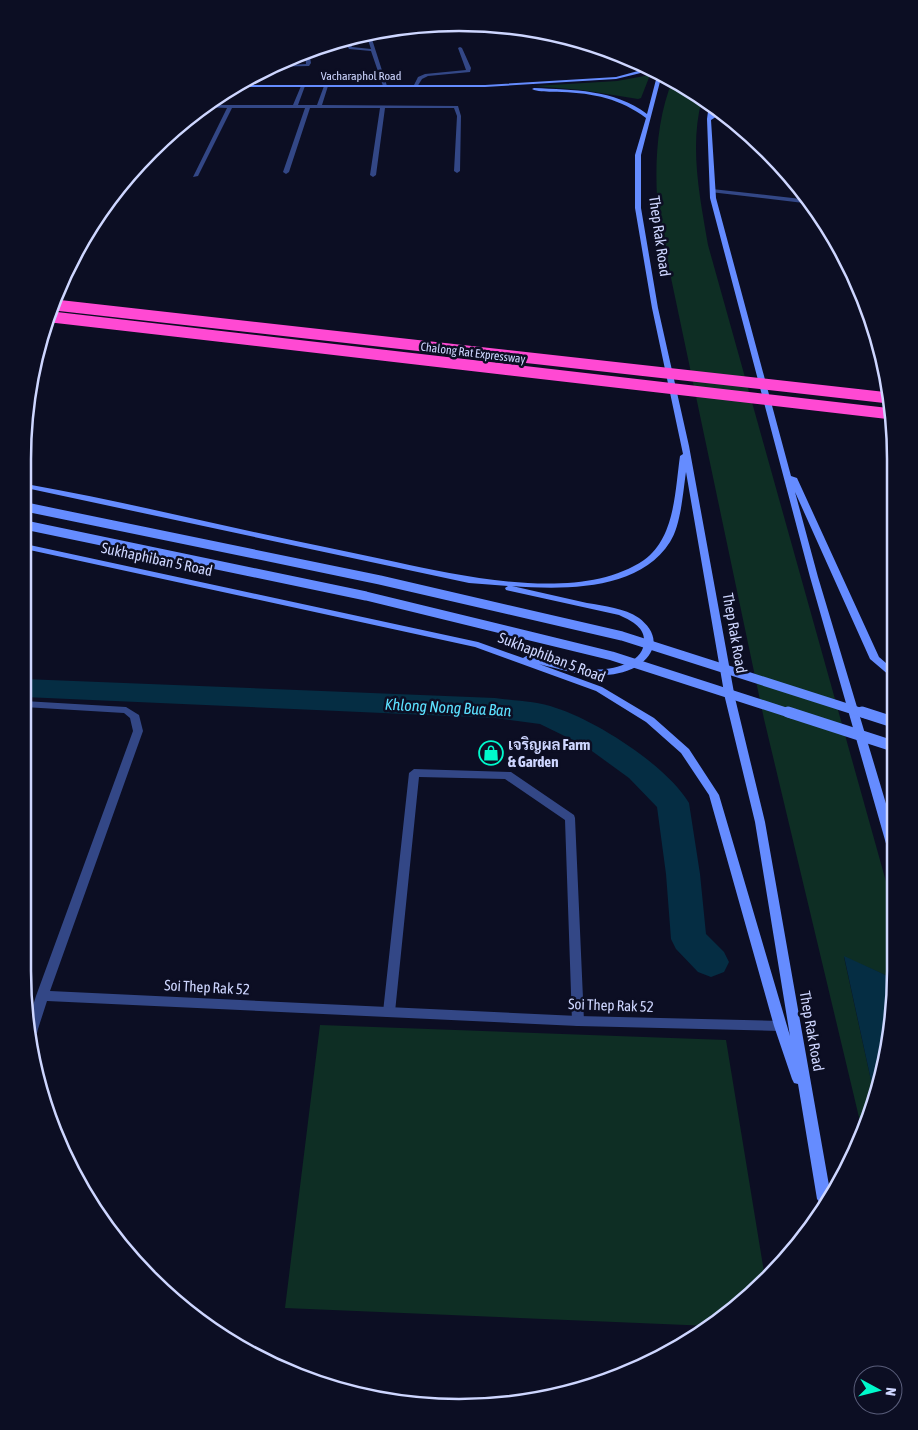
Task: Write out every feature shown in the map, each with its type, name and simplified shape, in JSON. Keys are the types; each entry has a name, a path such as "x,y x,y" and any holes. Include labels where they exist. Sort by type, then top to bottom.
{"highway":[{"name":"Chalong Rat Expressway","path":"60,305 882,397"},
{"name":"Chalong Rat Expressway","path":"55,318 884,413"}],"main road":[{"name":"Vacharaphol Road","path":"485,86 616,78 640,72"},
{"name":"Thep Rak Road","path":"658,80 638,155 638,208 655,308 685,446 730,698 760,822 823,1195"},
{"name":"Vacharaphol Road","path":"250,86 485,86 575,91 611,97 626,103 647,117"},
{"path":"710,113 712,191 814,577 887,826"},
{"path":"709,119 714,116"},
{"path":"469,580 544,585 584,584 614,578 648,562 667,540 676,506 685,446"},
{"path":"782,452 875,659 887,668"},
{"path":"31,487 622,612 635,619 650,638 645,654 631,666 617,671 600,673 582,671 478,645"},
{"name":"Sukhaphiban 5 Road","path":"31,508 380,580 622,636 887,720"},
{"name":"Sukhaphiban 5 Road","path":"31,526 366,596 612,656 887,744"},
{"name":"Sukhaphiban 5 Road","path":"31,547 478,645 599,689 650,720 686,750 714,795 780,1026 808,1103"}],"street":[{"path":"370,40 385,86"},
{"path":"349,46 350,48 373,50"},
{"path":"415,86 420,78 427,76 468,71 470,68 460,48"},
{"path":"291,66 307,65 309,63 308,59"},
{"path":"295,107 303,86"},
{"path":"320,107 326,86"},
{"path":"217,106 458,108 457,171"},
{"path":"195,176 230,106"},
{"path":"286,172 308,107"},
{"path":"374,175 383,107"},
{"path":"712,191 799,200"},
{"path":"31,704 126,710 135,717 138,731 34,1021"},
{"path":"389,1012 414,773 507,775 570,818 578,1021"},
{"name":"Soi Thep Rak 52","path":"42,996 578,1021 780,1026"}],"green space":[{"path":"650,76 641,98 638,99 582,90 535,86 617,81"},
{"path":"670,87 701,106 696,135 696,154 699,190 708,245 887,885 887,976 844,957 872,1083 860,1120 764,719 659,221 657,149"},
{"path":"320,1025 726,1040 764,1270 741,1293 699,1326 285,1308"}],"water":[{"path":"844,956 887,976 883,1027 872,1083"}],"waterway":[{"name":"Khlong Nong Bua Ban","path":"31,688 495,708 547,715 596,739 640,770 673,803 683,874 689,939 711,962"}],"place":[{"name":"เจริญผล Farm & Garden","path":"491,753"}]}
